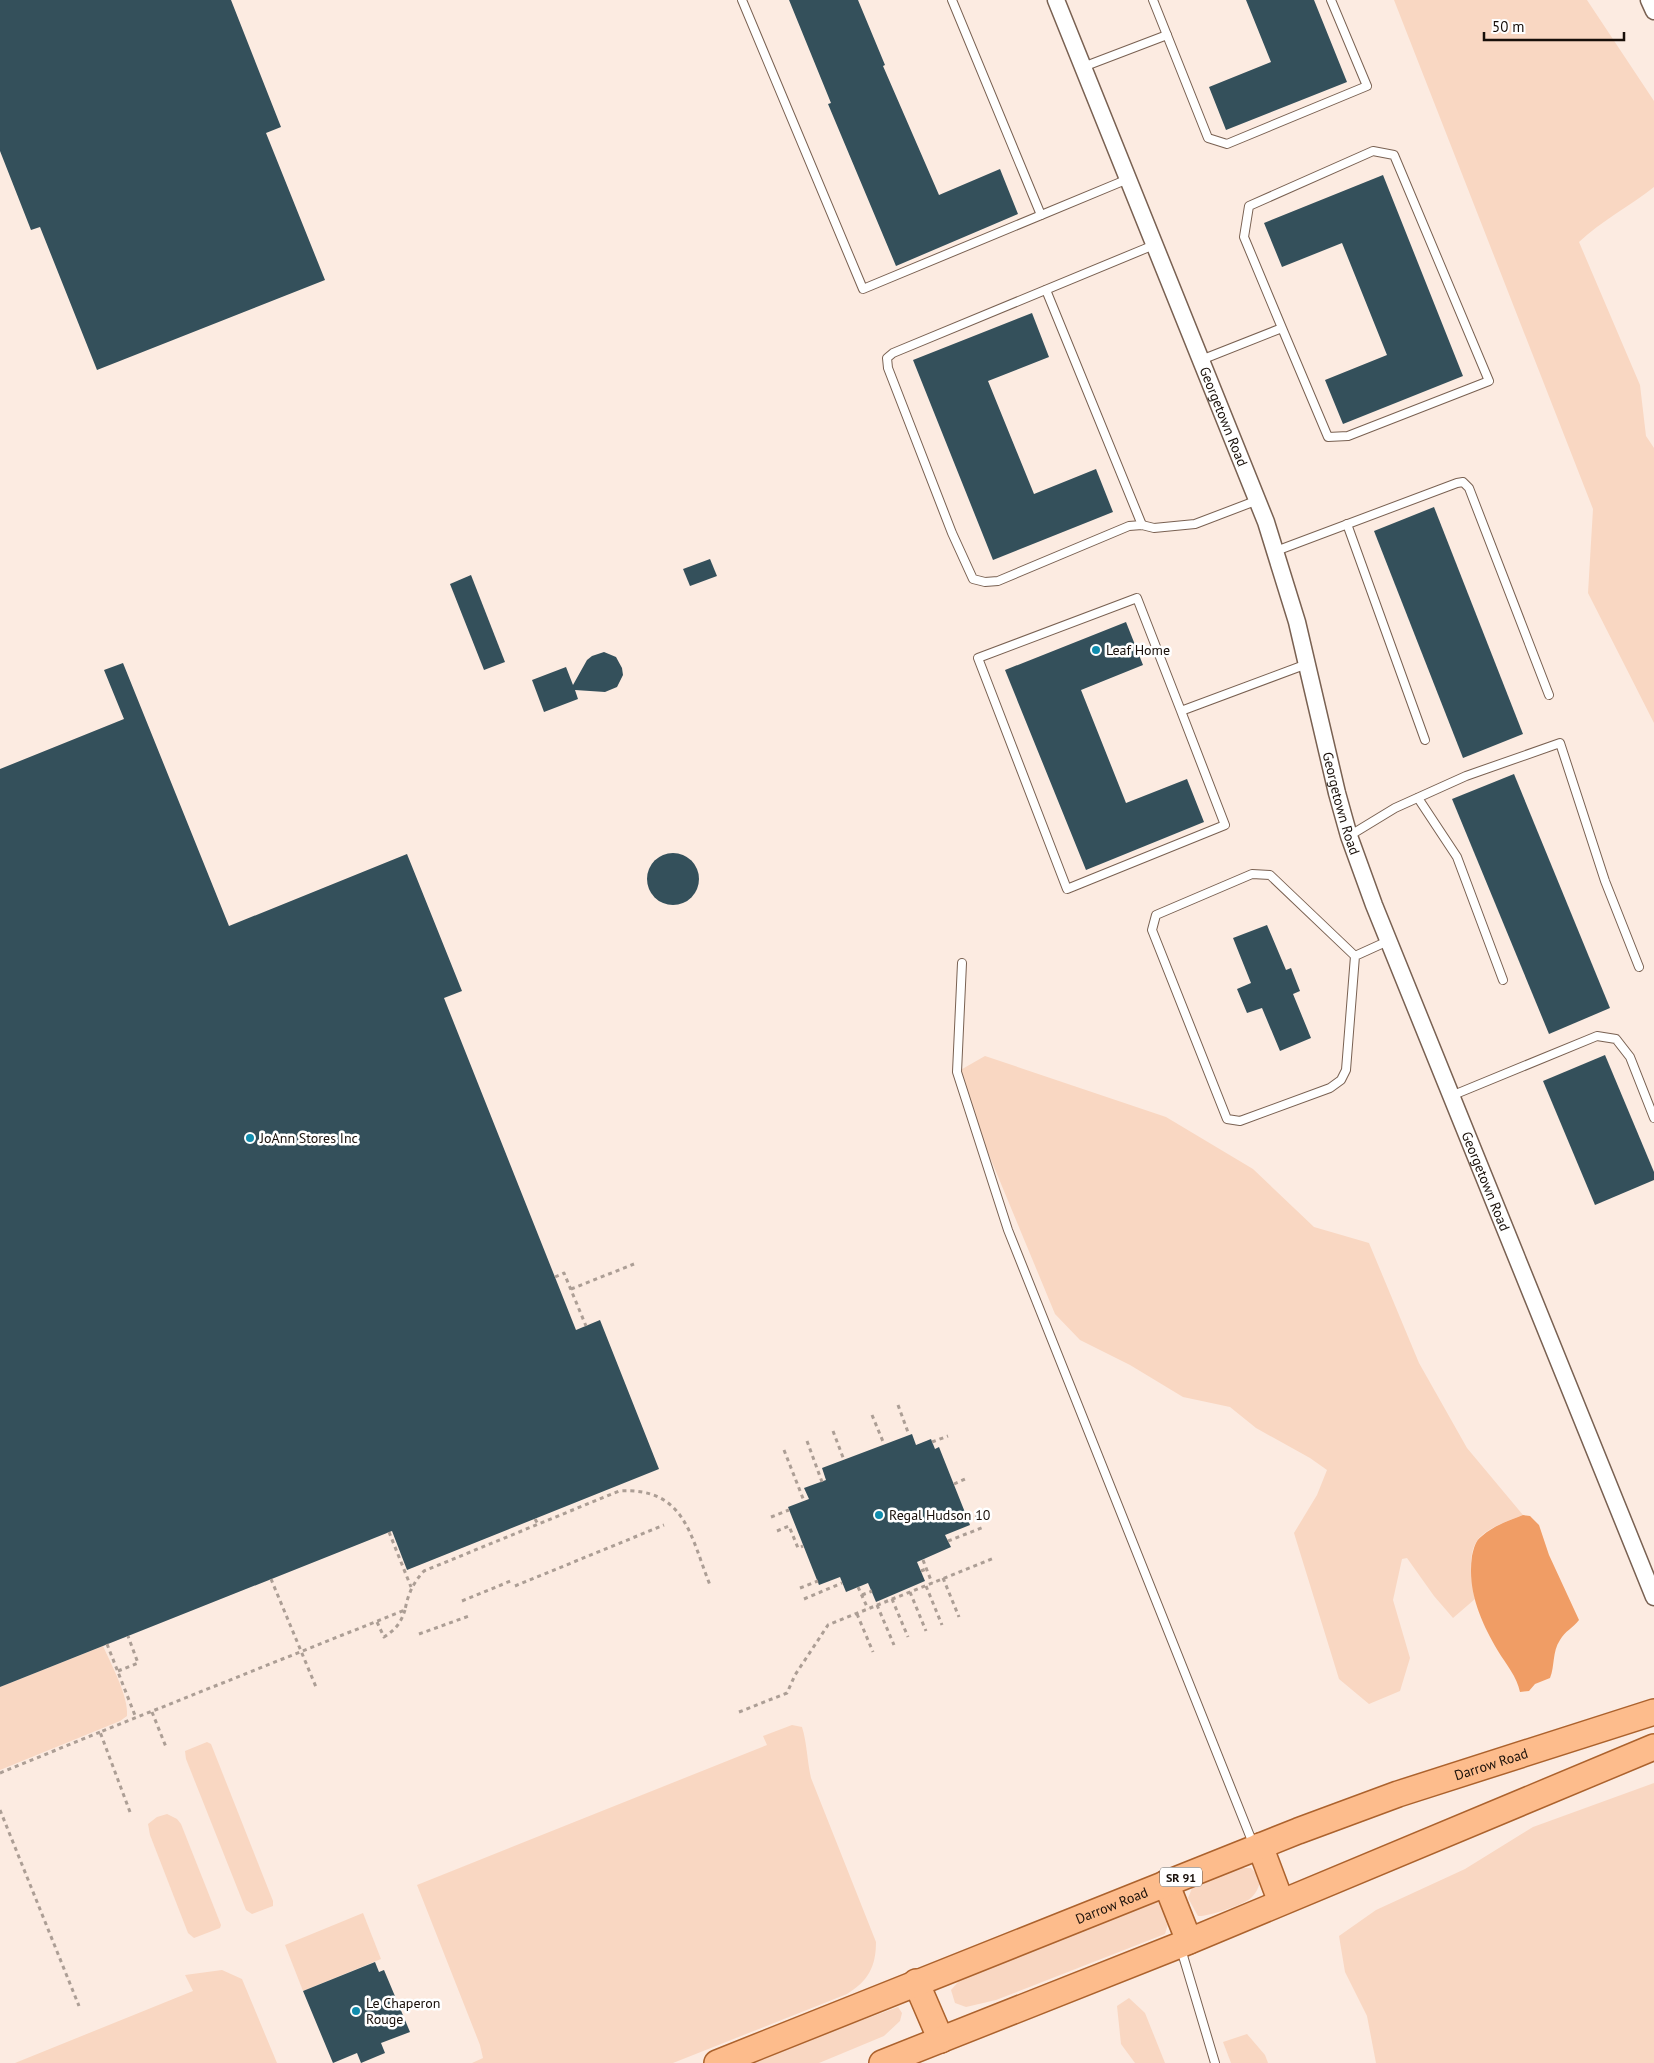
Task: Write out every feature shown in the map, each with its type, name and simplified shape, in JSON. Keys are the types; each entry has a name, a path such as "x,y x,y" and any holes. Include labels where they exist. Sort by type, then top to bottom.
{"main road":[{"name":"Darrow Road","path":"716,2063 1257,1846 1398,1794 1654,1712"},
{"path":"882,2063 1184,1943 1654,1747"},
{"path":"1257,1846 1281,1902"},
{"path":"1166,1883 1184,1943"},
{"path":"916,1982 941,2040"}],"street":[{"name":"Georgetown Road","path":"1056,0 1258,500 1276,551 1297,622 1337,794 1349,836 1388,942 1654,1597"}],"lane":[{"path":"742,0 863,289 1128,179"},
{"path":"952,0 1041,215"},
{"path":"1152,0 1208,138 1226,144 1367,86 1330,0"},
{"path":"1083,67 1167,35"},
{"path":"1373,151 1394,154 1489,381 1348,436 1328,437 1282,328 1244,237 1249,206 1373,151"},
{"path":"1154,245 893,353 887,358 888,368 952,533 973,579 985,582 998,581 1129,526 1142,525 1154,528 1195,524 1258,500"},
{"path":"1046,290 1142,525"},
{"path":"1201,360 1282,328"},
{"path":"1276,551 1463,482 1468,488 1549,695"},
{"path":"1347,524 1424,740"},
{"path":"1137,598 1181,711 1225,825 1067,888 978,658 1137,598"},
{"path":"1181,711 1307,664"},
{"path":"1349,836 1395,808 1466,776 1560,743 1605,881 1639,967"},
{"path":"1418,798 1457,857 1504,980"},
{"path":"1252,874 1270,875 1355,956 1346,1070 1341,1080 1330,1088 1240,1122 1227,1119 1152,930 1156,915 1252,874"},
{"path":"1355,956 1388,942"},
{"path":"962,963 957,1072 1008,1230 1257,1846"},
{"path":"1451,1096 1597,1036 1616,1039 1630,1057 1654,1118"},
{"path":"1184,1943 1215,2063"}],"path":[{"path":"571,1289 634,1264"},
{"path":"555,1277 564,1273 586,1326"},
{"path":"898,1405 910,1435"},
{"path":"872,1415 884,1444"},
{"path":"833,1431 844,1460"},
{"path":"932,1442 948,1436"},
{"path":"807,1441 822,1482"},
{"path":"784,1450 804,1501"},
{"path":"954,1484 965,1479"},
{"path":"377,1622 384,1637 394,1630 402,1620 414,1581 424,1571 619,1491 636,1490 657,1496 672,1504 683,1517 710,1585"},
{"path":"771,1517 789,1510"},
{"path":"968,1520 979,1516"},
{"path":"535,1519 538,1524"},
{"path":"515,1586 664,1525"},
{"path":"777,1531 789,1526 798,1548 804,1546"},
{"path":"948,1541 984,1527"},
{"path":"389,1532 411,1588"},
{"path":"739,1712 787,1693 795,1675 828,1625 994,1558"},
{"path":"922,1560 932,1583"},
{"path":"921,1571 926,1569"},
{"path":"943,1578 959,1617"},
{"path":"272,1579 316,1687"},
{"path":"462,1601 513,1580"},
{"path":"800,1588 818,1581"},
{"path":"804,1600 842,1583"},
{"path":"926,1586 942,1625"},
{"path":"858,1587 868,1610"},
{"path":"862,1595 872,1591"},
{"path":"910,1592 926,1631"},
{"path":"892,1599 908,1637"},
{"path":"877,1605 894,1645"},
{"path":"0,1773 405,1610"},
{"path":"858,1614 873,1652"},
{"path":"419,1634 469,1616"},
{"path":"118,1671 138,1663 128,1636"},
{"path":"107,1644 136,1718"},
{"path":"152,1712 166,1747"},
{"path":"100,1732 130,1812"},
{"path":"0,1810 78,2006"}],"shaded area":[{"path":"1394,0 1587,0 1654,101 1654,187 1579,242 1640,385 1646,436 1654,448 1654,723 1588,593 1593,509"},
{"path":"985,1056 1166,1117 1253,1169 1314,1227 1369,1243 1419,1363 1467,1448 1523,1515 1490,1529 1476,1542 1471,1557 1472,1584 1475,1599 1453,1618 1434,1596 1407,1558 1402,1559 1393,1600 1410,1658 1400,1691 1369,1704 1339,1679 1294,1533 1317,1495 1327,1470 1310,1458 1256,1428 1230,1407 1183,1397 1130,1365 1080,1340 1055,1314 965,1097 957,1072"},
{"path":"1523,1515 1530,1516 1539,1525 1549,1555 1579,1620 1564,1634 1557,1645 1550,1678 1535,1684 1529,1691 1520,1692 1514,1676 1498,1651 1481,1617 1474,1594 1471,1569 1476,1542 1486,1532 1496,1526"},
{"path":"103,1646 122,1690 127,1708 127,1716 120,1721 0,1770 0,1687"},
{"path":"792,1725 802,1727 811,1778 876,1942 872,1966 860,1984 847,1994 673,2063 472,2063 483,2058 480,2045 417,1885 767,1745 763,1736"},
{"path":"207,1742 211,1744 273,1901 273,1906 252,1914 246,1910 186,1759 185,1751"},
{"path":"1654,1783 1654,2063 1376,2063 1367,2016 1345,1972 1339,1936 1376,1910 1465,1869 1533,1827"},
{"path":"167,1814 177,1819 181,1824 221,1925 220,1928 194,1938 188,1933 150,1835 148,1824 157,1817"},
{"path":"1239,1868 1251,1868 1261,1879 1254,1895 1235,1906 1198,1916 1188,1898 1193,1886"},
{"path":"1153,1900 1161,1902 1170,1918 1165,1934 996,2000 966,2007 955,2003 951,1990 958,1982 978,1969"},
{"path":"363,1913 381,1959 303,1991 285,1945"},
{"path":"222,1970 242,1979 277,2063 15,2063 193,1991 185,1975"},
{"path":"1129,1998 1145,2013 1165,2063 1135,2063 1121,2044 1117,2006"},
{"path":"898,2007 902,2013 900,2021 884,2036 819,2063 745,2063"},
{"path":"1247,2034 1265,2055 1268,2063 1231,2063 1223,2042"}],"building":[{"path":"0,0 231,0 281,127 266,133 325,280 97,370 40,227 31,230 0,151"},
{"path":"789,0 858,0 885,65 883,66 939,195 1000,169 1018,214 896,266 828,104 831,103"},
{"path":"1246,0 1314,0 1347,82 1226,130 1209,87 1271,62"},
{"path":"1383,175 1463,376 1343,424 1325,380 1387,355 1342,243 1282,267 1264,223"},
{"path":"1032,313 1049,357 988,381 1034,494 1096,469 1113,512 993,560 913,360"},
{"path":"1434,507 1523,734 1463,758 1374,531"},
{"path":"710,559 717,576 690,586 683,569"},
{"path":"471,575 505,662 484,670 450,584"},
{"path":"1126,622 1143,665 1081,690 1126,803 1187,779 1204,822 1086,870 1005,670"},
{"path":"604,652 616,657 622,668 623,675 617,687 605,692 575,690 578,699 544,712 532,680 566,667 573,685 587,660"},
{"name":"JoAnn Stores Inc","path":"123,663 229,926 407,854 462,991 444,998 576,1330 600,1320 659,1469 407,1570 392,1531 0,1687 0,769 124,719 104,670"},
{"path":"1514,774 1610,1008 1549,1034 1452,799"},
{"path":"668,853 678,853 692,860 699,874 699,884 692,898 678,905 668,905 658,901 651,894 647,884 647,874 651,864 658,857"},
{"path":"1267,925 1286,970 1291,968 1300,991 1293,994 1311,1038 1280,1051 1262,1008 1247,1013 1237,989 1251,983 1233,938"},
{"path":"1605,1055 1654,1172 1654,1180 1595,1205 1543,1081"},
{"name":"Regal Hudson 10","path":"912,1434 916,1445 931,1439 935,1449 939,1447 970,1525 945,1535 951,1547 917,1562 925,1581 876,1602 868,1583 846,1592 840,1577 819,1585 788,1507 809,1499 804,1488 826,1480 822,1468"},
{"name":"Le Chaperon Rouge","path":"375,1962 379,1972 384,1970 410,2032 381,2043 385,2053 361,2063 357,2053 333,2063 303,1991"}],"place":[{"name":"Leaf Home","path":"1096,650"},
{"name":"JoAnn Stores Inc","path":"250,1138"},
{"name":"Regal Hudson 10","path":"879,1515"},
{"name":"Le Chaperon Rouge","path":"356,2011"}]}
